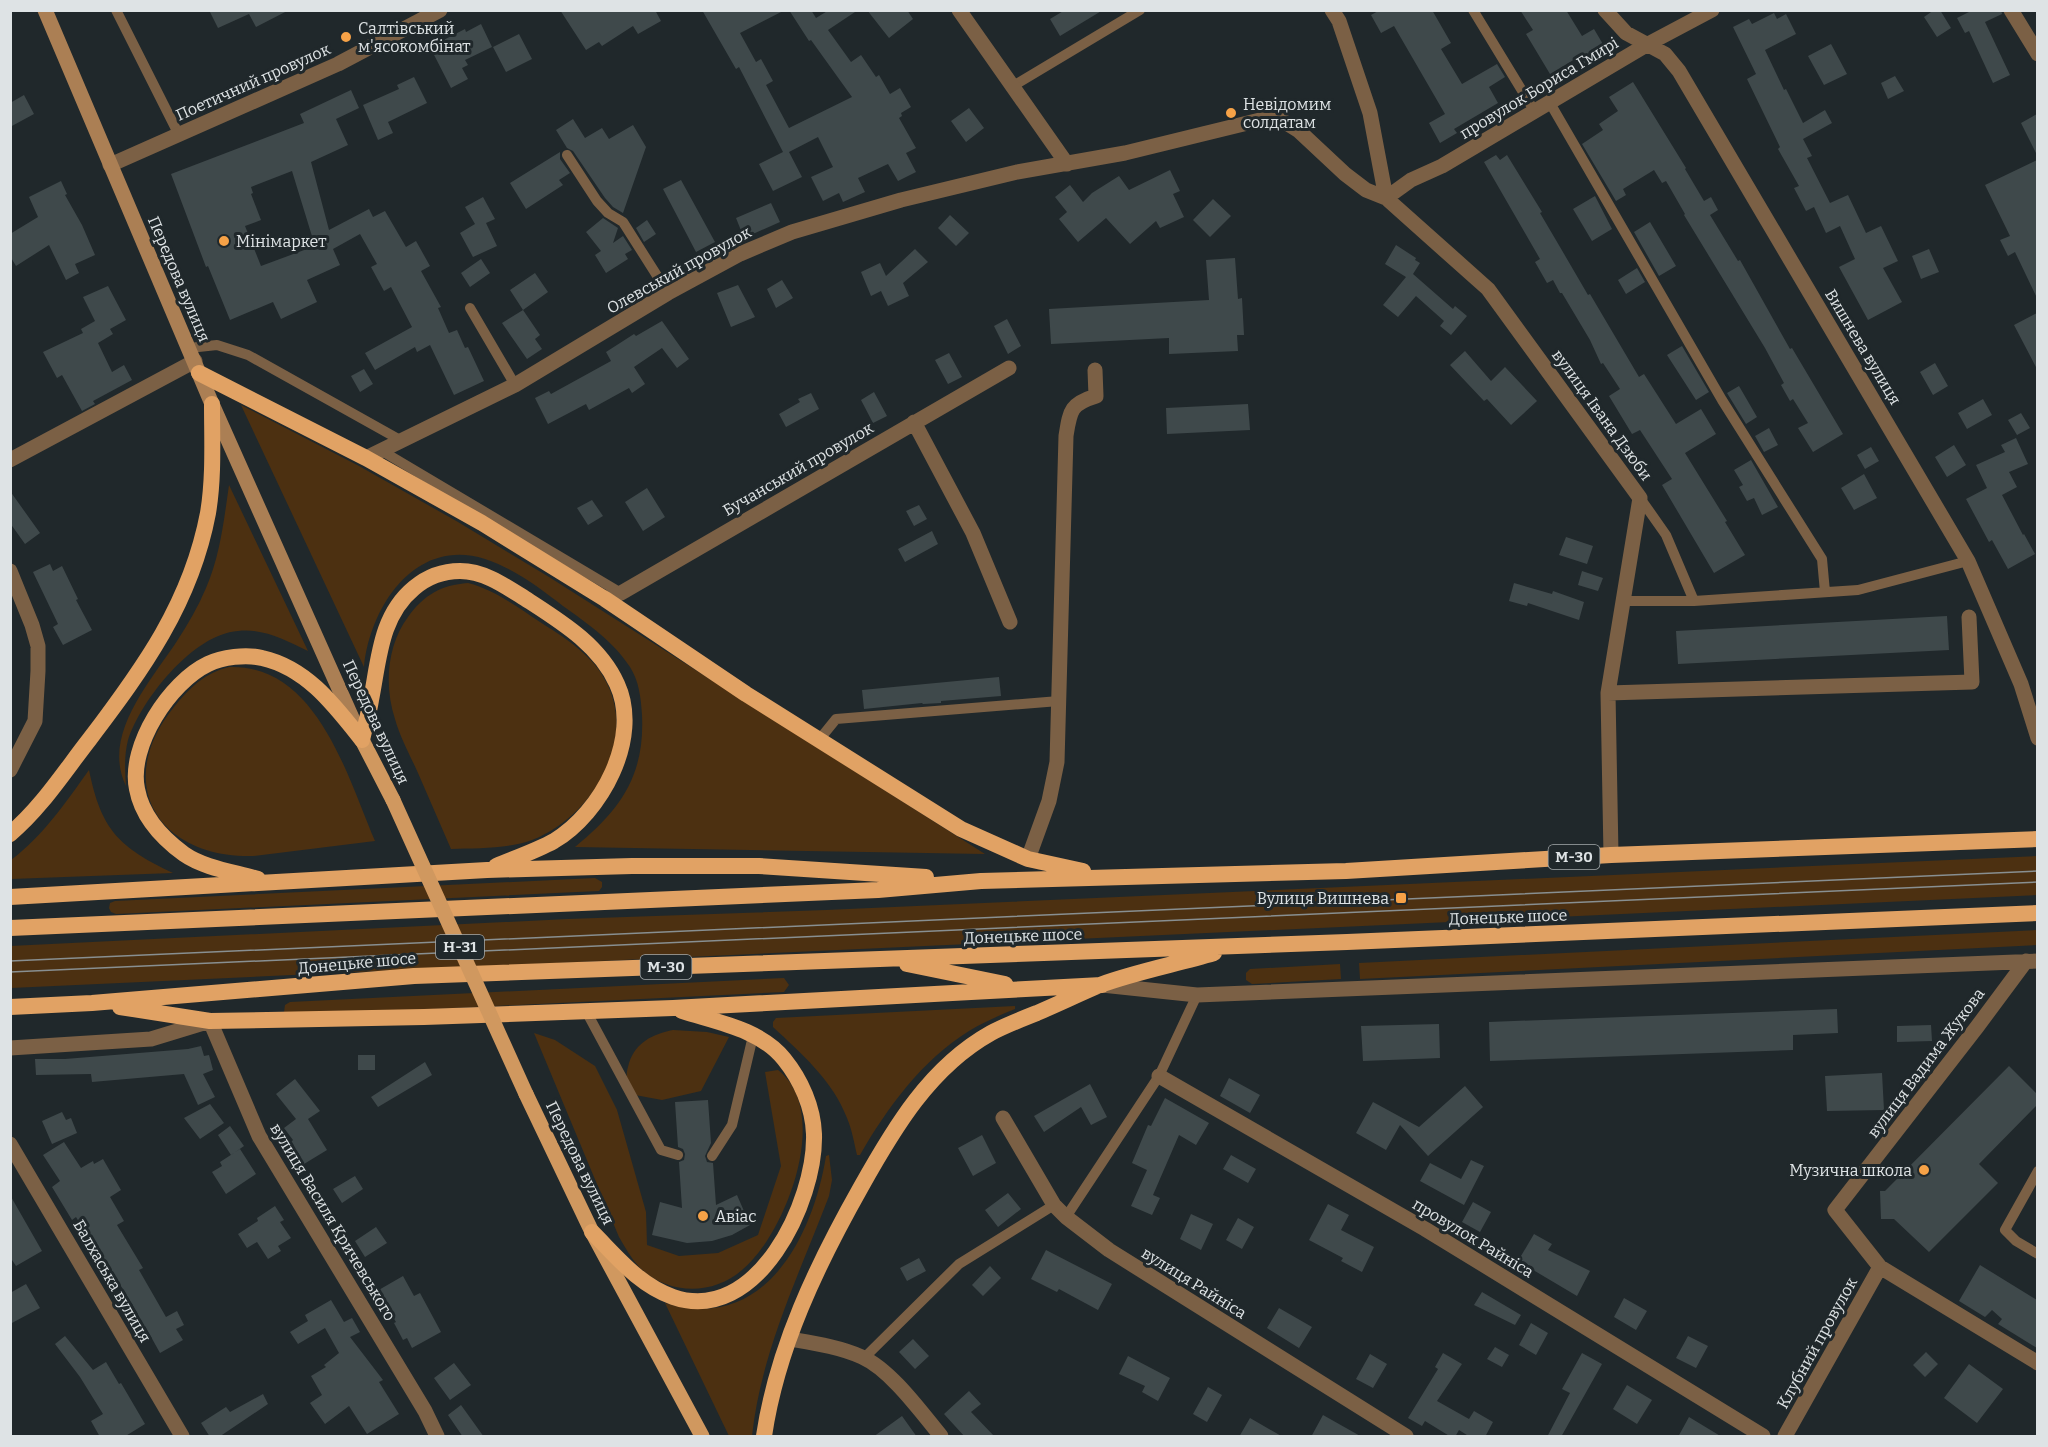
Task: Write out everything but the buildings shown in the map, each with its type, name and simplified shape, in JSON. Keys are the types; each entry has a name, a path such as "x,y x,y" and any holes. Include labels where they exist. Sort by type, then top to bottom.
{"highway":[{"path":"194,360 482,523 605,599 746,694 962,829 1028,859 1111,876"},
{"path":"10,834 46,796 107,717 171,622 188,582 208,512 212,472 212,404"},
{"path":"362,740 372,698 376,660 389,621 413,588 443,572 461,571 498,581 561,622 598,655 609,668 618,686 622,704 624,722 622,748 615,769 593,806 556,840 487,870"},
{"path":"273,883 213,866 186,855 158,831 143,809 136,788 138,760 148,730 161,708 191,675 208,664 246,656 261,657 301,675 318,688 362,740"},
{"name":"М-30","path":"10,928 866,890 981,881 1346,871 1611,855 2037,839"},
{"path":"10,897 487,870 632,866 759,866 981,881"},
{"name":"Донецьке шосе","path":"10,1007 92,1003 414,976 1241,946 2037,913"},
{"path":"764,1437 773,1390 790,1338 840,1224 888,1139 910,1106 936,1076 961,1054 991,1033 1102,985 1241,946"},
{"path":"880,958 1030,989"},
{"path":"92,1003 210,1021 424,1017 673,1008 1102,985"},
{"path":"592,1232 636,1276 654,1289 675,1298 702,1300 723,1296 749,1281 772,1258 788,1231 808,1184 814,1133 807,1098 783,1057 762,1040 734,1027 673,1008"}],"main road":[{"name":"Передова вулиця","path":"45,10 212,404 362,740 393,800 526,1094 592,1232 702,1437"}],"street":[{"name":"Поетичний провулок","path":"110,165 338,64 440,10"},
{"path":"958,10 1067,164"},
{"path":"1332,10 1339,21 1370,113 1386,198"},
{"name":"Вишнева вулиця","path":"1605,10 1626,33 1665,54 1679,71 1968,561 2021,684 2037,738"},
{"name":"провулок Бориса Гмирі","path":"1386,198 1412,180 1442,166 1648,44 1712,10"},
{"path":"2011,10 2037,54"},
{"name":"вулиця Івана Дзюби","path":"1067,164 1125,153 1264,119 1283,122 1299,131 1366,190 1386,198 1488,289 1640,498 1608,693 1611,855"},
{"name":"Олевський провулок","path":"366,458 515,385 668,293 740,254 792,232 901,200 1017,172 1067,164"},
{"path":"10,460 194,360"},
{"name":"Бучанський провулок","path":"605,599 621,593 1009,368"},
{"path":"1028,859 1049,801 1057,762 1066,436 1070,412 1080,401 1096,396 1095,370"},
{"path":"914,422 973,533 1010,622"},
{"path":"10,571 38,646 38,671 35,721 10,770"},
{"path":"1608,693 1972,682 1970,617"},
{"path":"1102,985 1197,995 2031,961"},
{"name":"вулиця Вадима Жукова","path":"2031,961 1835,1210 1880,1267 2037,1363"},
{"path":"10,1048 151,1039 210,1021"},
{"name":"вулиця Василя Кричевського","path":"210,1021 260,1136 419,1401 437,1437"},
{"name":"провулок Райніса","path":"1159,1076 1425,1229 1763,1437"},
{"name":"вулиця Райніса","path":"1003,1118 1054,1205 1066,1217 1109,1250 1406,1437"},
{"name":"Балхаська вулиця","path":"10,1144 182,1437"},
{"name":"Клубний провулок","path":"1785,1437 1880,1267"},
{"path":"790,1338 864,1358 889,1377 941,1437"}],"lane":[{"path":"116,10 179,135"},
{"path":"1013,86 1140,10"},
{"path":"1473,10 1534,112"},
{"path":"1550,103 1722,400 1822,559 1825,592"},
{"path":"567,155 597,201 608,213 623,222 668,293"},
{"path":"470,308 515,385"},
{"path":"194,360 217,345 228,347 248,355 402,441"},
{"path":"382,451 621,593"},
{"path":"1640,498 1666,535 1694,600"},
{"path":"1622,601 1694,600 1858,590 1968,561"},
{"path":"819,740 836,719 1059,701"},
{"path":"1066,1217 1159,1076 1197,995"},
{"path":"586,1011 661,1150 678,1155"},
{"path":"712,1156 732,1125 753,1036"},
{"path":"2037,1171 2005,1230 2037,1254"},
{"path":"864,1358 959,1264 1054,1205"}],"shaded area":[{"path":"241,405 359,466 458,522 549,577 985,854 575,847 617,805 634,774 639,756 642,737 640,696 636,678 624,658 591,626 526,579 485,559 460,555 437,558 418,568 400,582 386,601 376,622 368,644 364,667"},
{"path":"229,485 308,651 274,636 256,631 238,631 221,635 187,656 157,689 135,724 126,752 126,786 120,767 120,747 124,728 132,709 185,628 206,588 218,551"},
{"path":"468,583 506,600 584,653 604,678 614,702 616,726 613,750 604,773 591,795 574,814 554,829 532,840 512,845 451,849 397,726 389,693 389,666 401,628 414,609 434,592 449,586"},
{"path":"229,667 259,671 285,684 306,704 324,728 340,757 375,841 253,856 220,853 192,844 170,830 155,811 147,788 147,763 156,735 174,707 192,687 205,677"},
{"path":"89,770 99,807 115,834 138,854 173,873 11,879 11,860 44,829"},
{"path":"2038,856 2037,895 11,988 10,946 568,919 826,910"},
{"path":"595,878 602,882 599,891 116,914 109,908 110,903 115,901"},
{"path":"2037,930 2037,945 1360,979 1359,963"},
{"path":"1340,964 1341,979 1252,984 1246,980 1246,973 1250,969"},
{"path":"784,978 789,985 784,992 291,1016 284,1012 285,1005 290,1002"},
{"path":"1015,1006 1015,1009 969,1031 936,1056 907,1086 860,1155 857,1155 849,1123 841,1105 825,1080 773,1027 776,1018"},
{"path":"673,1030 707,1032 729,1037 701,1091 662,1100 635,1095 627,1075 632,1056 646,1040"},
{"path":"534,1033 555,1040 595,1066 617,1110 646,1212 647,1245 679,1256 718,1253 758,1235 781,1166 765,1072 778,1070 794,1089 802,1114 802,1143 797,1173 774,1230 758,1253 742,1270 717,1284 690,1289 663,1283 639,1267 619,1237"},
{"path":"829,1155 832,1180 829,1196 772,1344 752,1436 729,1436 665,1303 700,1309 730,1304 756,1291 778,1272 809,1218 826,1156"}],"tram line":[{"path":"10,961 2038,871"},
{"path":"10,972 2038,882"}],"place":[{"name":"Салтівський м'ясокомбінат","path":"346,37"},
{"name":"Невідомим солдатам","path":"1231,113"},
{"name":"Мінімаркет","path":"224,241"},
{"name":"Вулиця Вишнева","path":"1401,898"},
{"name":"Музична школа","path":"1924,1170"},
{"name":"Авіас","path":"703,1216"}]}
